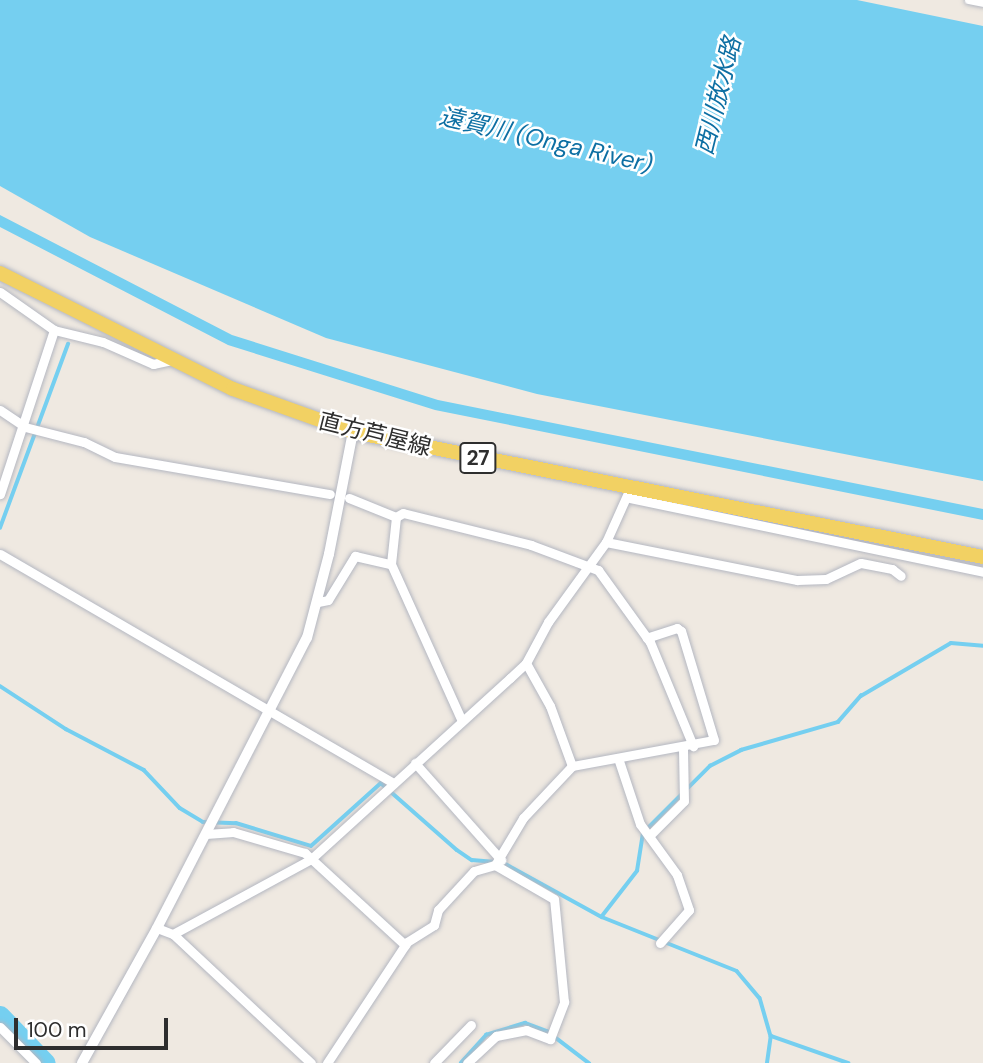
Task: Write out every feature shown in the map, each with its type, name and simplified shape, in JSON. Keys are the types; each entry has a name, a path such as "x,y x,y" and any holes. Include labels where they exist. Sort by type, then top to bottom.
{"main road":[{"name":"直方芦屋線","path":"0,273 172,360 270,404 353,432 630,492 983,557"}],"street":[{"path":"968,0 983,3"},
{"path":"0,292 54,330 103,342 153,364 172,360"},
{"path":"0,494 25,427 54,330"},
{"path":"0,410 25,427 84,442 115,457 330,494"},
{"path":"82,1063 158,928 271,713 307,638 318,602 353,432"},
{"path":"173,934 311,859 461,719 526,663 606,542 630,492 874,550 983,572"},
{"path":"349,498 396,517 404,513 518,542 598,570 647,638 688,748 684,801 649,836"},
{"path":"396,517 391,564 461,719"},
{"path":"606,542 797,580 826,579 861,563 874,550"},
{"path":"0,554 393,783"},
{"path":"318,602 328,600 355,556 391,564"},
{"path":"861,563 892,569 901,576"},
{"path":"327,1063 405,945 434,925 438,910 474,871 498,862 523,818 572,766 688,748 714,740 681,631 677,628 647,638"},
{"path":"526,663 550,706 572,766"},
{"path":"618,758 640,824 677,875 689,910 660,943"},
{"path":"415,763 498,862 554,899 564,1002 550,1039 526,1030 505,1033 481,1046 467,1063"},
{"path":"206,834 233,832 305,853 405,945"},
{"path":"158,928 173,934 311,1063"},
{"path":"434,1063 471,1026"},
{"path":"0,1027 36,1063"}],"water":[{"path":"0,0 857,0 983,26 983,481 537,394 326,338 90,237 0,186"},
{"path":"0,215 232,335 438,400 983,509 983,520 435,410 228,345 0,227"}],"waterway":[{"path":"0,528 68,344"},
{"path":"602,916 637,871 643,833 710,766 741,750 838,722 861,696 951,643 983,646"},
{"path":"0,686 66,729 144,770 180,808 203,822 236,823 311,846 381,783 457,850 472,860 495,862"},
{"path":"502,862 602,917 737,971 760,998 771,1036 848,1063"},
{"path":"0,1015 46,1063"},
{"path":"461,1063 486,1035 525,1023 547,1031 589,1063"},
{"path":"767,1063 771,1036"}],"water label":[{"name":"西川放水路","path":"718,96"},
{"name":"遠賀川 (Onga River)","path":"546,140"}]}
